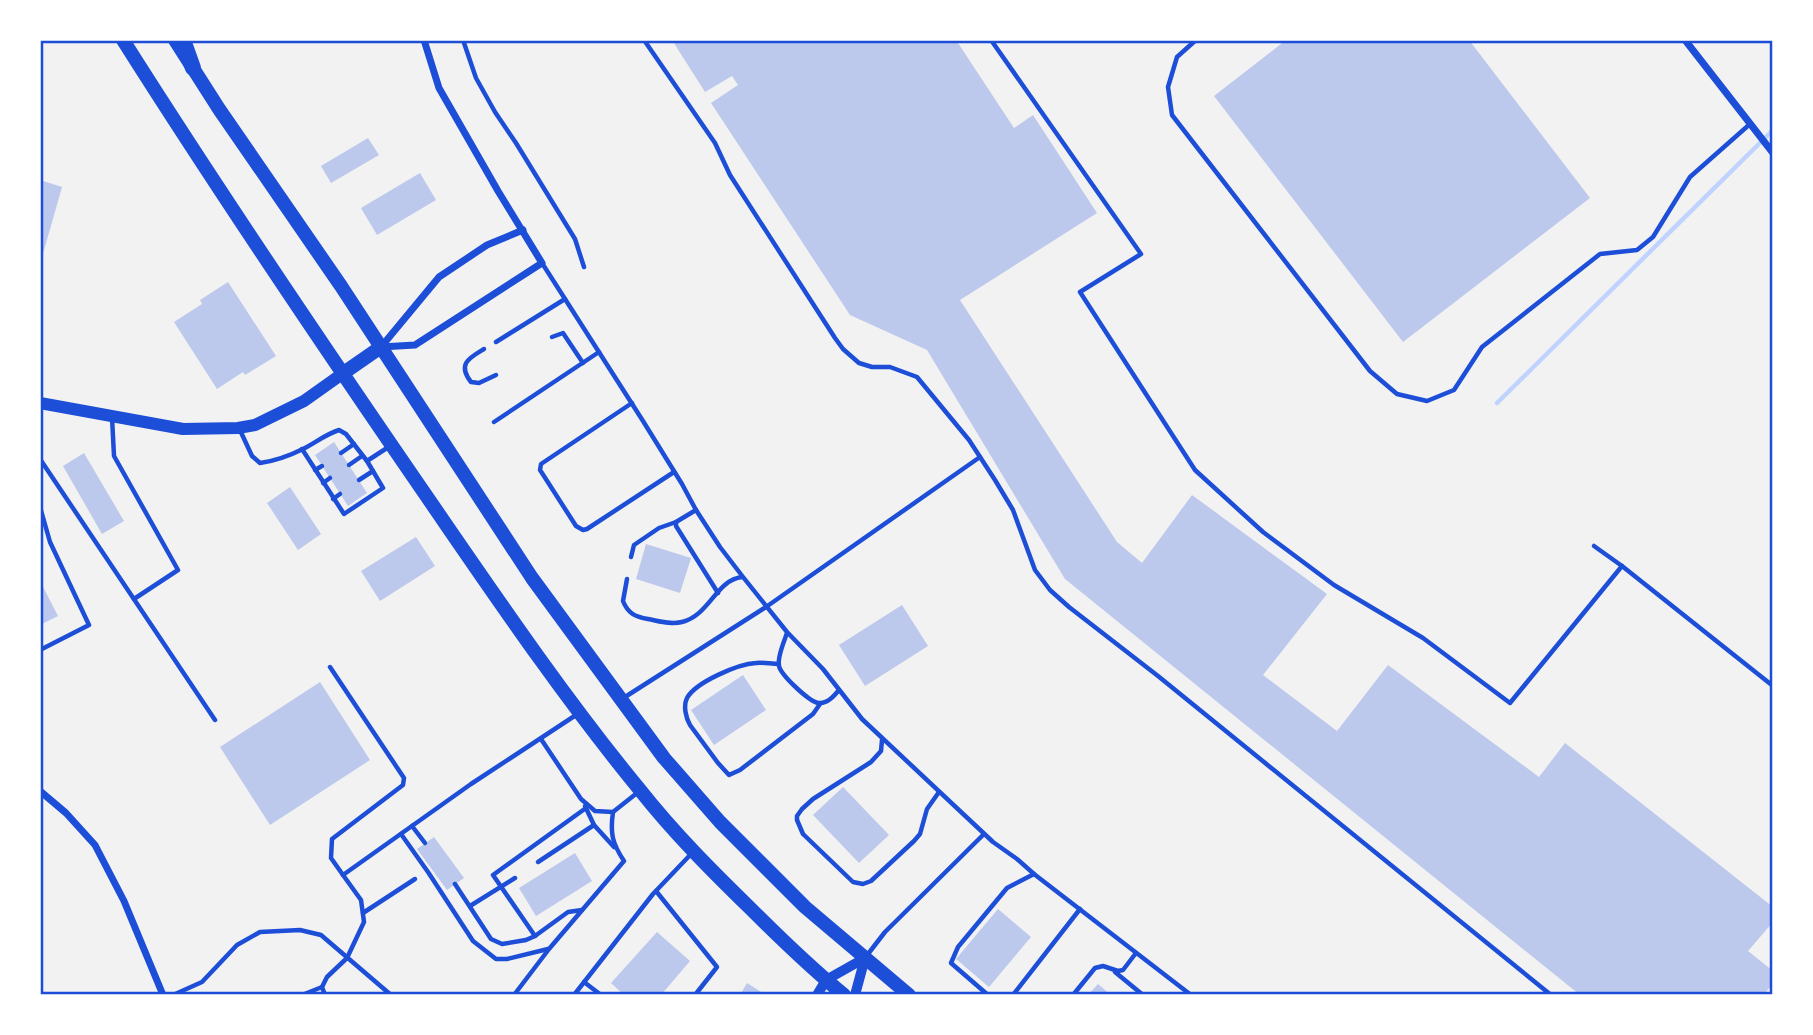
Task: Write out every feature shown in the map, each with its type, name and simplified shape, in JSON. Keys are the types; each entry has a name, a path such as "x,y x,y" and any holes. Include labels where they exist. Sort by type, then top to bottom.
{"highway":[{"path":"183,40 193,68"}],"main road":[{"path":"123,40 188,144 342,374 580,713 640,791 693,852 781,939 844,995"},
{"path":"175,40 532,578 664,758 720,822 805,907 909,995"},
{"path":"40,403 183,429 238,428 255,425 304,401 381,347"}],"street":[{"path":"381,347 415,345 542,263 439,88 424,40"},
{"path":"1685,40 1773,153"},
{"path":"381,347 439,277 487,245 523,230"},
{"path":"40,791 66,813 95,845 124,901 163,995"},
{"path":"817,995 826,980 865,958"},
{"path":"855,995 865,958"}],"lane":[{"path":"463,40 476,78 575,239 584,267"},
{"path":"644,40 716,143 736,184 843,349 859,363 872,368 890,368 917,377 980,456 1013,510 1035,570 1050,590 1551,995"},
{"path":"991,40 1141,254 1080,292 1195,470 1263,533 1334,585 1423,638 1510,704 1622,566"},
{"path":"1196,40 1177,57 1168,87 1172,115 1370,371 1397,394 1427,401 1454,390 1482,346 1600,254 1637,250 1653,237 1690,177 1750,124"},
{"path":"542,263 720,547 766,607 823,669 862,719 984,834 1191,995"},
{"path":"496,342 565,299"},
{"path":"552,337 563,333 583,363"},
{"path":"484,349 468,359 464,368 466,376 471,382 479,383 496,375"},
{"path":"494,422 600,352"},
{"path":"632,403 541,464 540,470 576,526 583,530 674,472"},
{"path":"111,417 114,456 178,570 134,599"},
{"path":"238,428 252,456 260,463 302,449 339,430 346,434 367,461 383,488 344,514 302,449"},
{"path":"341,453 354,444"},
{"path":"367,461 391,444"},
{"path":"349,465 362,456"},
{"path":"621,699 766,607 980,456"},
{"path":"40,459 215,720"},
{"path":"315,470 322,466"},
{"path":"359,480 373,471"},
{"path":"323,483 330,478"},
{"path":"333,499 340,494"},
{"path":"40,507 50,542 89,625 40,650"},
{"path":"631,557 635,545 659,528 696,510"},
{"path":"676,522 677,529 718,593"},
{"path":"1594,547 1773,685"},
{"path":"627,579 623,601 631,614 638,618 673,623 682,622 706,607 730,579 743,577"},
{"path":"787,632 779,664 783,675 812,701 820,704"},
{"path":"779,664 755,663 732,669 709,680 693,691 687,699 687,719 690,725 729,775 740,770 813,714 820,704 830,700 839,690"},
{"path":"302,995 322,987 327,977 348,958 364,922 361,900 331,858 332,839 402,785 404,778 330,667"},
{"path":"343,875 471,784 580,713"},
{"path":"514,995 549,949 624,861 594,825 581,799 541,739"},
{"path":"882,739 881,751 877,757 813,799 797,816 803,834 853,882 863,884 871,881 914,841 920,834 927,809 939,792"},
{"path":"581,799 595,811 613,812 640,791"},
{"path":"535,936 493,875 586,808"},
{"path":"613,812 611,828 615,848"},
{"path":"538,862 594,825"},
{"path":"412,826 425,843"},
{"path":"401,834 473,941 496,959 549,949"},
{"path":"865,958 885,932 984,834"},
{"path":"574,995 656,891 693,852"},
{"path":"988,995 951,963 958,947 1007,888 1034,874"},
{"path":"470,906 515,878"},
{"path":"363,913 415,879"},
{"path":"455,884 491,940 502,944 526,940 568,912 583,910"},
{"path":"656,891 717,967 695,995"},
{"path":"1013,995 1080,909"},
{"path":"173,995 202,982 237,945 260,932 300,930 321,935 391,995"},
{"path":"1114,971 1123,970 1136,953"},
{"path":"1073,995 1095,968 1103,965 1143,995"},
{"path":"584,982 601,995"},
{"path":"322,987 325,995"}],"building":[{"path":"672,40 956,40 1014,128 1033,115 1097,213 960,300 1117,542 1142,563 1192,495 1327,594 1263,675 1337,731 1388,665 1539,777 1565,743 1773,907 1773,922 1748,951 1773,971 1773,984 1763,995 1580,995 1065,579 927,350 850,315 711,103 738,85 732,76 705,92"},
{"path":"1286,40 1469,40 1590,198 1403,342 1214,96"},
{"path":"368,138 379,155 331,183 321,166"},
{"path":"420,173 436,200 377,235 361,208"},
{"path":"40,180 62,187 41,261 40,261"},
{"path":"228,282 276,356 245,375 243,372 217,389 174,322 202,304 200,300"},
{"path":"334,442 367,493 348,506 315,455"},
{"path":"84,453 124,521 102,534 63,466"},
{"path":"290,487 321,534 298,550 267,503"},
{"path":"416,537 435,566 380,601 361,571"},
{"path":"646,544 691,558 680,593 636,579"},
{"path":"40,581 58,616 40,625"},
{"path":"902,605 928,646 865,686 839,645"},
{"path":"743,675 766,710 714,745 691,710"},
{"path":"320,682 370,760 270,825 220,747"},
{"path":"843,787 889,835 859,863 813,815"},
{"path":"434,837 464,878 447,890 417,849"},
{"path":"575,853 592,881 536,916 519,888"},
{"path":"998,909 1031,937 989,987 956,959"},
{"path":"657,932 690,961 661,995 624,995 611,983"},
{"path":"747,983 766,995 740,995"},
{"path":"1098,984 1111,995 1088,995"}],"waterway":[{"path":"1497,403 1773,130"}]}
